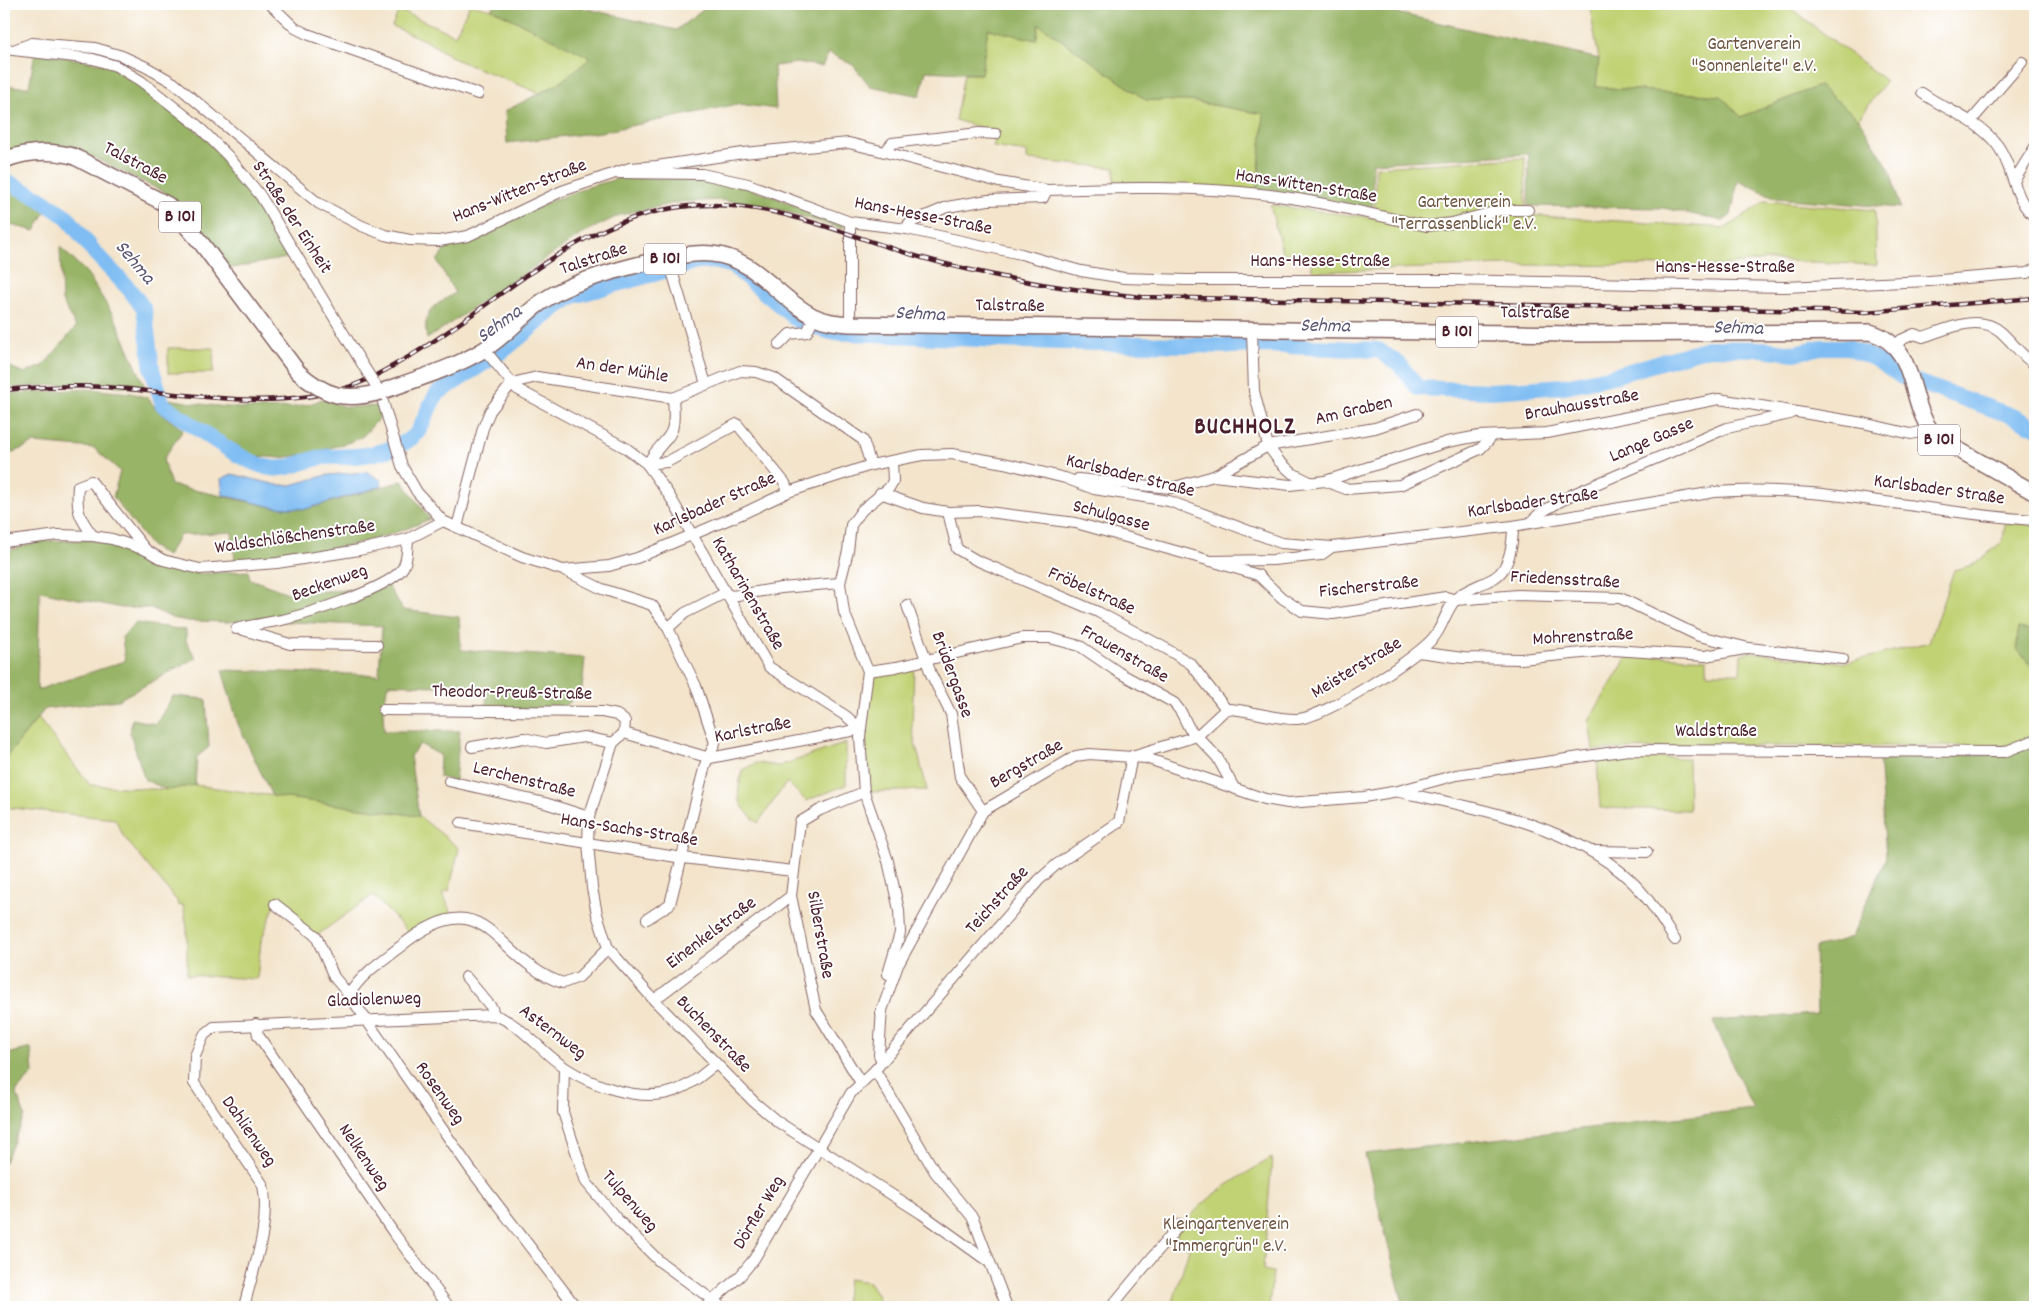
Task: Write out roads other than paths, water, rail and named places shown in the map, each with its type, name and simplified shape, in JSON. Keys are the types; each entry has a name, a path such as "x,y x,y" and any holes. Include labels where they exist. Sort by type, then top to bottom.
{"main road":[{"name":"Talstraße","path":"4,160 34,152 62,153 74,156 168,205 202,244 298,372 324,390 340,397 354,398 380,392 486,352 556,293 593,279 699,253 718,254 736,259 756,271 811,323 1252,333 1579,334 1852,331 1880,335 1896,346"},
{"name":"B 101","path":"1896,346 1908,367 1918,403 1929,430 1944,443 2035,492"}],"street":[{"path":"270,4 294,28 307,34 478,94"},
{"name":"Hans-Witten-Straße","path":"16,49 32,42 95,48 122,56 146,67 174,83 318,203 362,226 385,235 410,240 438,241 468,236 562,191 630,168 657,166 743,153 848,143 999,182 1047,190 1156,186 1272,195 1427,226 1452,223 1501,210 1528,210"},
{"name":"Straße der Einheit","path":"4,49 93,59 116,66 141,81 197,124 228,156 260,196 380,392"},
{"path":"1971,121 2022,62"},
{"path":"1922,94 1971,121 1987,133 1998,146 2014,180 2021,202 2025,209 2035,217"},
{"path":"885,152 892,143 979,133 996,134"},
{"path":"2014,180 2035,147"},
{"name":"Hans-Hesse-Straße","path":"617,173 702,174 748,184 850,222 907,229 1021,254 1081,271 1124,278 1187,280 1452,280 1784,287 1929,281 2027,273 2035,269"},
{"name":"Hans-Witten-Straße","path":"907,229 909,223 947,207 988,200 1043,198 1047,190"},
{"path":"850,222 850,324"},
{"path":"669,261 706,384"},
{"path":"779,345 790,334 811,323"},
{"path":"1896,346 1901,340 1914,334 1923,337 1963,324 1979,323 2000,331 2035,365"},
{"path":"1252,333 1254,391 1268,446 1279,461 1292,473 1310,482"},
{"name":"Katharinenstraße","path":"486,352 517,390 626,448 647,464 669,495 769,667 846,716 861,729"},
{"name":"An der Mühle","path":"512,383 537,377 673,398 740,371 756,372 774,378 863,440 871,465"},
{"path":"457,527 483,428 490,411 512,383"},
{"name":"Karlsbader Straße","path":"380,392 402,466 417,492 443,521 522,557 563,570 609,566 637,558 692,536 788,492 871,465 922,455 952,454 1065,478 1094,489 1169,501 1282,544 1332,547 1513,526 1715,492 1745,490 1844,496 1933,510 2035,520"},
{"path":"647,464 653,453 668,440 674,430 673,398"},
{"name":"Brauhausstraße","path":"1214,476 1290,485 1326,480 1447,442 1489,436 1547,433 1719,399 1862,423 1911,434 1929,430"},
{"name":"Lange Gasse","path":"1530,523 1540,513 1573,494 1727,428 1740,423 1796,413"},
{"name":"Am Graben","path":"1214,476 1268,446 1375,428 1417,414"},
{"path":"647,464 667,462 738,424 785,483 788,492"},
{"path":"1326,480 1346,489 1400,486 1480,449 1489,440 1489,436"},
{"path":"882,1061 879,1054 881,1013 884,990 900,934 899,910 888,861 864,792 861,729 868,670 844,612 840,584 848,551 851,525 862,510 880,493 889,488 893,481 892,461"},
{"path":"1065,478 1171,488 1214,476"},
{"path":"93,536 79,517 77,504 78,486 91,481 146,550"},
{"name":"Schulgasse","path":"880,493 923,508 948,512 980,512 1076,523 1211,561 1273,560 1321,555 1332,547"},
{"name":"Fröbelstraße","path":"948,512 957,549 976,560 1119,622 1166,648 1191,664 1226,709"},
{"name":"Waldschlößchenstraße","path":"4,542 58,535 93,536 146,550 163,560 200,568 277,562 359,550 408,539 443,521"},
{"name":"Meisterstraße","path":"1226,709 1243,709 1276,717 1298,719 1313,716 1341,704 1418,652 1434,637 1460,595 1497,577 1505,567 1510,550 1513,526"},
{"name":"Beckenweg","path":"377,645 290,644 236,629 282,620 349,598 388,581 402,569 407,556 408,539"},
{"name":"Fischerstraße","path":"1211,561 1258,575 1282,598 1302,611 1333,614 1446,597 1456,600"},
{"path":"563,570 602,589 652,605 668,628 696,686 715,743 710,758 705,765 670,904 647,919"},
{"path":"668,628 685,613 725,593 732,596 781,588 840,584"},
{"name":"Friedensstraße","path":"1456,600 1518,595 1620,598 1699,636 1749,648 1843,659"},
{"name":"Brüdergasse","path":"907,605 926,659 951,714 960,777 983,811"},
{"name":"Frauenstraße","path":"868,670 1036,636 1080,646 1118,672 1174,703 1189,728 1218,757 1233,786"},
{"name":"Mohrenstraße","path":"1418,652 1463,658 1521,659 1613,650 1705,656 1749,648"},
{"path":"1132,756 1198,736 1226,709"},
{"name":"Theodor-Preuß-Straße","path":"384,710 602,712 617,715 625,721 624,733"},
{"name":"Karlstraße","path":"624,733 710,758 861,729"},
{"name":"Buchenstraße","path":"624,733 613,743 589,817 588,843 594,896 608,948 654,1000 754,1102 818,1148 922,1214 988,1262"},
{"path":"472,748 524,738 546,743 584,737 613,743"},
{"name":"Waldstraße","path":"1398,791 1456,775 1628,750 2004,752 2035,740"},
{"name":"Bergstraße","path":"881,1013 898,964 983,811 1076,756 1132,756 1146,758 1233,786 1265,799 1288,803 1398,791"},
{"name":"Teichstraße","path":"861,1083 1039,880 1056,865 1119,822 1132,756"},
{"name":"Lerchenstraße","path":"450,781 545,803 589,817"},
{"path":"1398,791 1498,814 1577,843 1592,851 1624,875 1646,896 1675,940"},
{"name":"Silberstraße","path":"861,1083 816,1010 791,896 800,822 820,810 864,792"},
{"name":"Hans-Sachs-Straße","path":"461,823 683,858 793,870"},
{"path":"1592,851 1648,852"},
{"name":"Einenkelstraße","path":"654,1000 791,896"},
{"name":"Rosenweg","path":"275,904 316,936 334,977 349,995 471,1170 576,1307"},
{"path":"349,995 357,981 412,937 446,919 471,919 489,928 539,973 563,983 579,977 608,948"},
{"name":"Asternweg","path":"466,977 492,1008 494,1015 506,1019 564,1067 601,1086 648,1095 670,1092 691,1083 716,1064"},
{"name":"Gladiolenweg","path":"256,1024 494,1015"},
{"name":"Dahlienweg","path":"244,1307 264,1219 263,1185 199,1092 194,1082 193,1067 204,1035 214,1027 256,1024"},
{"name":"Nelkenweg","path":"256,1024 258,1034 263,1043 393,1232 450,1307"},
{"name":"Tulpenweg","path":"564,1067 564,1112 586,1182 618,1220 659,1261 718,1304"},
{"path":"874,1070 935,1172 973,1218 988,1262 1007,1307"},
{"name":"Dörfler Weg","path":"705,1307 718,1304 754,1259 831,1125 851,1093 861,1083"},
{"path":"1110,1307 1180,1224"}],"water":[{"path":"367,472 381,480 382,486 306,509 273,507 223,495 221,479 232,474 277,485 291,485 327,475"}],"waterway":[{"name":"Sehma","path":"4,183 10,183 37,197 67,217 95,253 130,290 144,309 152,369 163,405 230,450 259,465 271,468 286,468 320,458 373,454 395,447 417,433 431,403 438,393 504,350 573,296 697,262 713,261 733,266 800,322 830,332 1020,341 1230,346 1264,345 1378,350 1399,364 1418,388 1490,391 1565,386 1613,376 1708,348 1762,349 1795,353 1821,347 1848,347 1875,359 1900,376 2015,417 2035,427"}],"railway":[{"path":"4,390 93,386 227,399 257,400 317,395 346,388 384,371 439,338 540,266 575,245 611,227 649,213 689,206 719,205 778,213 923,258 977,272 1059,287 1142,297 1865,312 2035,298"}],"district":[{"name":"BUCHHOLZ","path":"1245,428"}],"park label":[{"name":"Gartenverein \"Sonnenleite\" e.V.","path":"1754,56"},
{"name":"Gartenverein \"Terrassenblick\" e.V.","path":"1464,214"},
{"name":"Kleingartenverein \"Immergrün\" e.V.","path":"1226,1236"}]}
